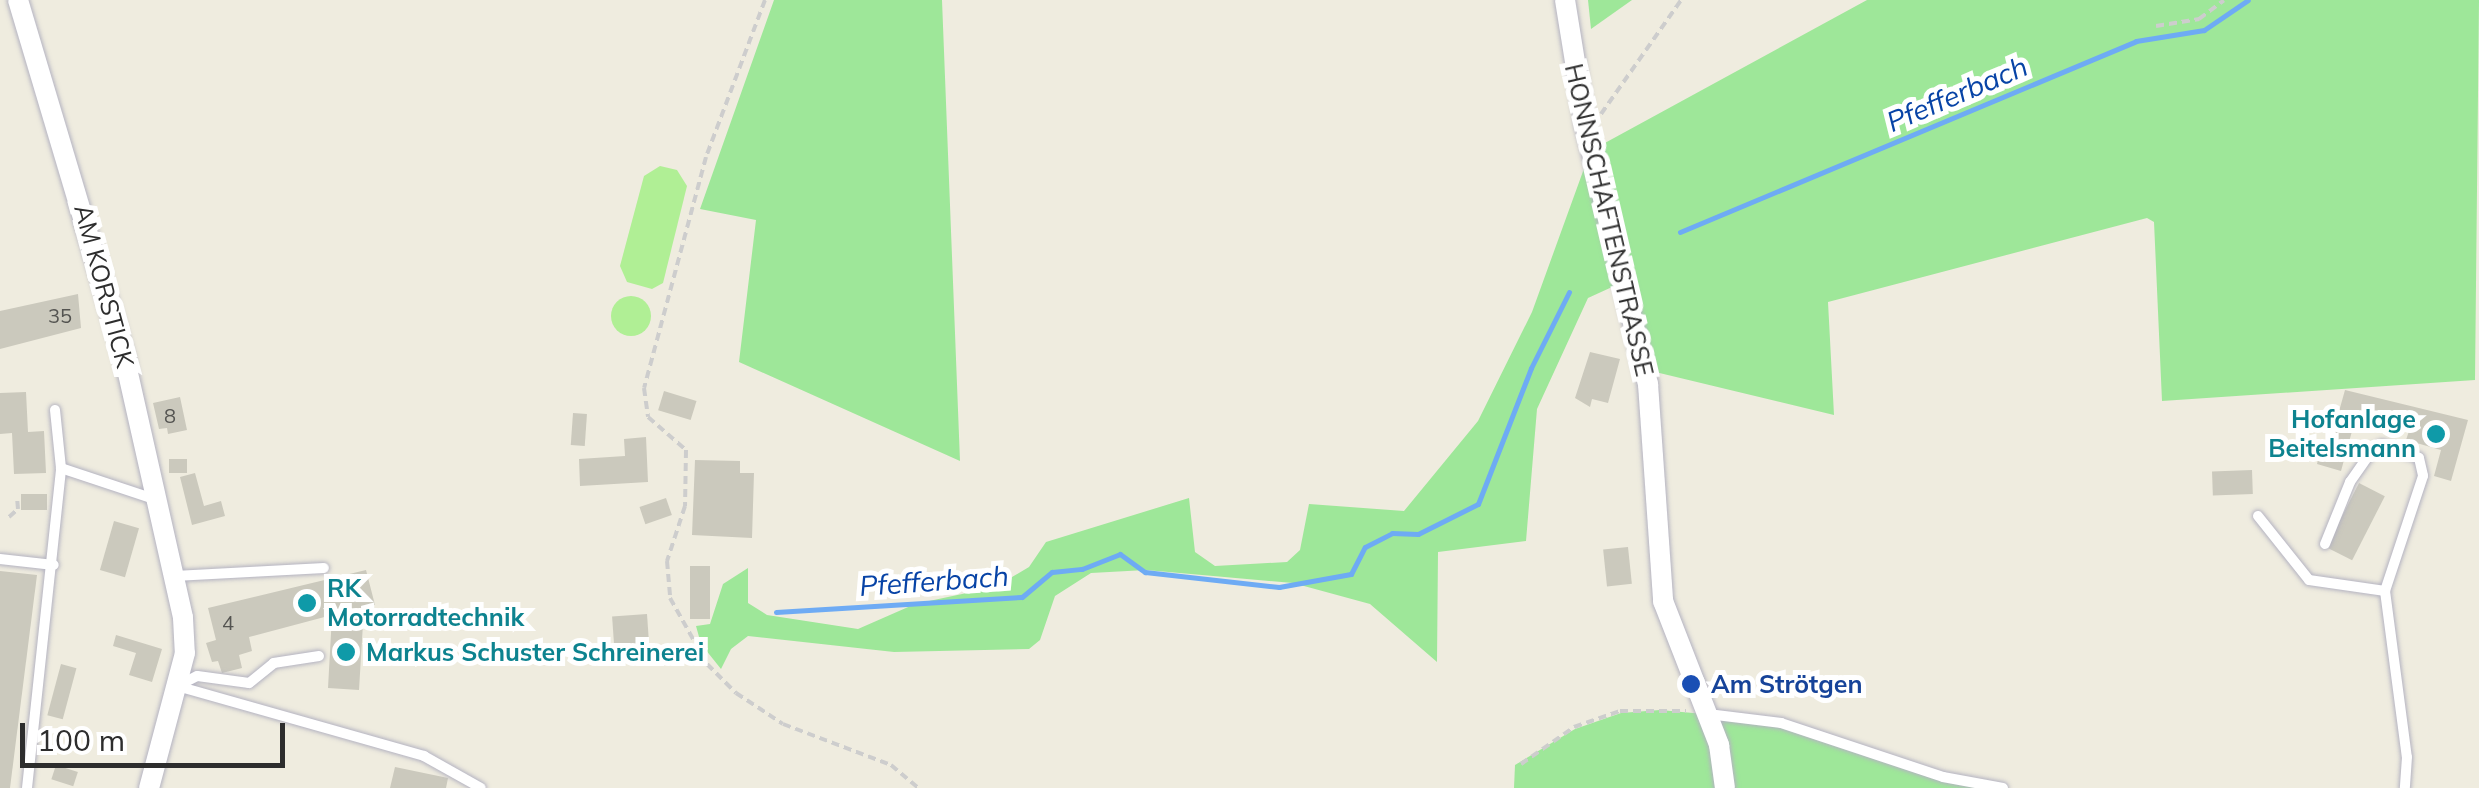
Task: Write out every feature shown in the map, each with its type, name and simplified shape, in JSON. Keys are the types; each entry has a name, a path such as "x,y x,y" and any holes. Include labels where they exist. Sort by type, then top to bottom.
{"street":[{"name":"AM KORSTICK","path":"18,0 73,173 175,576 185,653 149,788"},
{"name":"HONNSCHAFTENSTRASSE","path":"1565,0 1585,124 1648,384 1662,601 1706,714 1726,788"}],"lane":[{"path":"27,788 54,566 61,468 55,410"},
{"path":"2325,544 2350,482 2372,451 2382,445 2419,458 2423,476 2385,591 2406,757 2404,788"},
{"path":"61,468 158,500"},
{"path":"2258,516 2309,580 2385,591"},
{"path":"0,560 54,566"},
{"path":"175,576 324,568"},
{"path":"177,686 197,676 250,683 274,663 318,656"},
{"path":"177,686 424,756 481,788"},
{"path":"1706,714 1781,724 1942,776 2003,788"}],"path":[{"path":"764,0 706,157 644,388 648,417 686,450 685,506 668,561 670,598 706,664 736,693 783,724 891,765 918,788"},
{"path":"1585,124 1615,101 1654,32 1681,0"},
{"path":"2156,26 2199,19 2224,0"},
{"path":"8,516 18,509 17,496"},
{"path":"1520,764 1574,727 1620,711 1706,714"}],"green space":[{"path":"774,0 942,0 960,461 739,362 756,220 700,209"},
{"path":"1588,0 1632,0 1591,29"},
{"path":"1867,0 2479,0 2475,380 2162,401 2154,222 2147,218 1828,302 1834,415 1647,370 1592,150"},
{"path":"1590,152 1623,282 1588,298 1537,409 1526,541 1438,552 1437,662 1370,604 1293,583 1146,570 1091,573 1055,596 1040,640 1029,649 894,652 748,636 731,649 721,669 701,644 696,626 710,624 723,584 748,568 748,603 767,615 858,629 915,604 995,587 1029,567 1046,542 1189,498 1195,552 1215,566 1287,562 1300,550 1309,504 1404,511 1478,421 1532,312"},
{"path":"660,166 677,170 687,186 663,283 652,289 627,282 620,266 644,176"},
{"path":"631,296 645,302 651,316 645,330 631,336 617,330 611,316 617,302"},
{"path":"1660,710 1704,714 1723,788 1514,788 1515,765 1575,729 1621,713"},
{"path":"1709,716 1794,728 1979,788 1729,788"}],"building":[{"path":"78,294 81,328 0,349 0,311"},
{"path":"1590,352 1620,359 1608,403 1592,399 1590,407 1575,398"},
{"name":"Hofanlage Beitelsmann","path":"2345,390 2468,420 2451,481 2434,476 2441,450 2406,440 2410,428 2357,413 2341,471 2317,464 2320,452 2327,454"},
{"path":"664,391 697,401 691,420 658,410"},
{"path":"26,392 28,432 44,431 46,473 14,474 12,433 0,434 0,393"},
{"path":"180,397 187,430 168,434 167,428 159,429 153,403"},
{"path":"573,413 587,414 585,446 571,445"},
{"path":"646,437 648,482 580,486 579,459 625,456 624,439"},
{"path":"169,459 187,459 187,473 169,473"},
{"path":"695,460 740,461 740,473 754,473 752,538 692,535"},
{"name":"Hofanlage Beitelsmann","path":"2252,470 2253,494 2213,495 2212,471"},
{"path":"195,473 204,506 221,501 225,516 192,525 180,477"},
{"name":"Hofanlage Beitelsmann","path":"2359,483 2385,496 2352,560 2326,547"},
{"path":"21,494 47,494 47,510 21,510"},
{"path":"666,498 672,515 645,524 640,507"},
{"path":"114,521 139,528 125,577 100,570"},
{"path":"1628,547 1632,584 1607,586 1603,550"},
{"path":"690,566 710,566 710,619 690,619"},
{"path":"366,570 375,605 364,607 359,690 328,688 332,615 249,637 252,651 239,655 242,668 222,673 218,661 212,662 206,643 216,640 208,608"},
{"path":"0,571 37,575 10,788 0,788"},
{"path":"647,614 649,646 614,648 612,616"},
{"path":"116,635 162,649 152,682 129,675 136,653 113,646"},
{"path":"61,664 76,668 63,719 47,715"},
{"path":"56,765 78,772 73,786 51,779"},
{"path":"395,767 448,778 446,788 390,788"}],"waterway":[{"name":"Pfefferbach","path":"1680,232 2136,41 2204,30 2248,0"},
{"name":"Pfefferbach","path":"776,612 1022,597 1052,572 1082,569 1120,554 1145,572 1279,587 1351,574 1365,547 1392,533 1418,534 1478,504 1531,368 1569,292"}],"place":[{"name":"Hofanlage Beitelsmann","path":"2436,434"},
{"name":"RK Motorradtechnik","path":"307,603"},
{"name":"Markus Schuster Schreinerei","path":"346,652"},
{"name":"Am Strötgen","path":"1691,684"}]}
